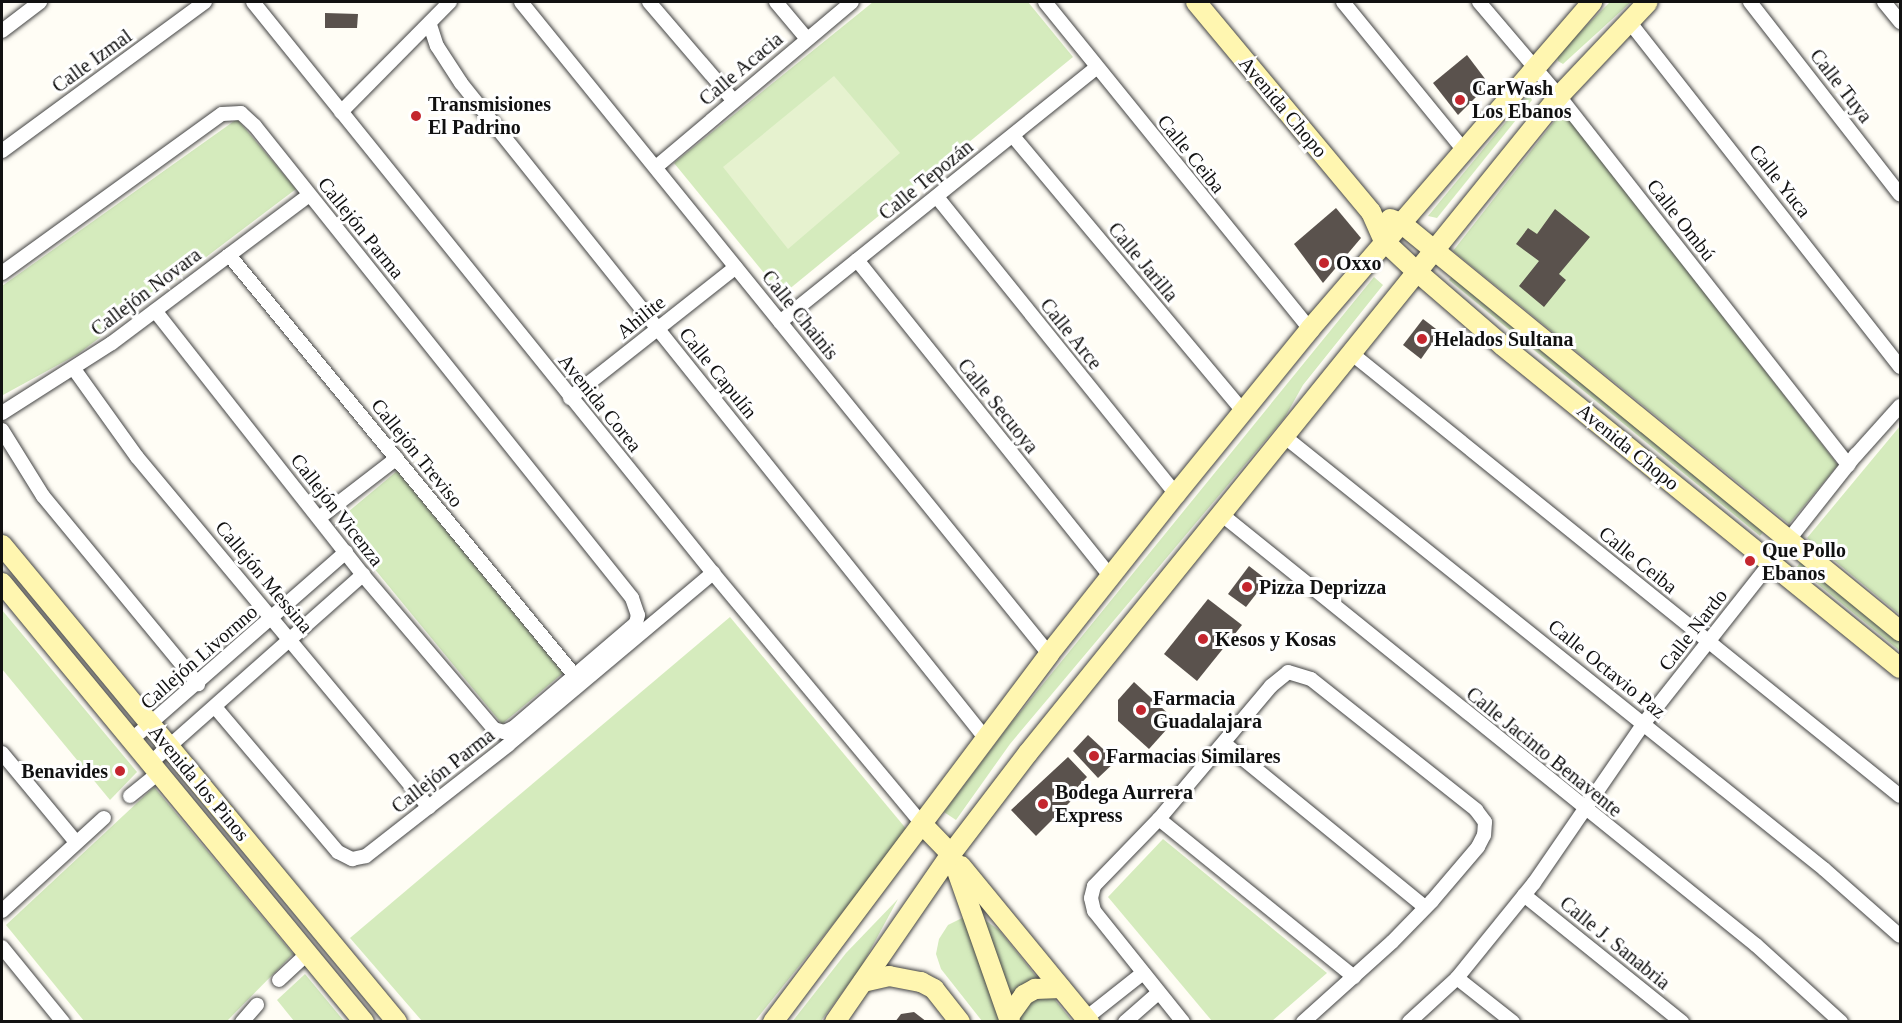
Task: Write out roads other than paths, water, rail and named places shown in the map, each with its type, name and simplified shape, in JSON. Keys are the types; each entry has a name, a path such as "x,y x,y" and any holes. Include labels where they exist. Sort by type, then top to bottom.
{"street":[{"path":"2,31 40,2"},
{"name":"Calle Izmal","path":"2,151 205,2"},
{"name":"Avenida Corea","path":"253,2 712,573 923,825"},
{"path":"341,112 430,25 450,2"},
{"name":"Calle Chainis","path":"521,2 1049,654"},
{"path":"649,2 734,101"},
{"path":"776,2 807,39"},
{"name":"Calle Acacia","path":"656,167 852,2"},
{"name":"Calle Ceiba","path":"1045,2 1096,68 1310,329"},
{"name":"Avenida Chopo","path":"1196,2 1371,213 1384,241 1415,270 1900,668"},
{"path":"1343,2 1463,149"},
{"name":"Calle Ombú","path":"1479,2 1559,96 1848,465"},
{"path":"773,1022 1110,576 1310,329 1532,67 1592,2"},
{"path":"835,1022 951,854 1028,753 1285,437 1415,270 1559,96 1628,20 1648,2"},
{"name":"Calle Tuya","path":"1750,2 1900,195"},
{"path":"1884,2 1900,22"},
{"name":"Calle Yuca","path":"1628,20 1900,367"},
{"name":"Calle Capulín","path":"430,25 437,46 460,83 986,739"},
{"name":"Calle Tepozán","path":"780,322 1096,68"},
{"name":"Callejón Parma","path":"2,273 231,111 241,113 255,126 632,598 638,615 633,627 575,676"},
{"name":"Calle Jarilla","path":"1013,136 1244,412"},
{"name":"Callejón Novara","path":"2,413 74,369 309,195"},
{"name":"Calle Arce","path":"937,197 1176,494"},
{"name":"Avenida Chopo","path":"1371,213 1401,223 1900,631"},
{"name":"Callejón Treviso","path":"229,255 575,676"},
{"name":"Calle Secuoya","path":"857,260 1110,576"},
{"name":"Ahilite","path":"570,398 736,267"},
{"name":"Callejón Vicenza","path":"155,310 363,575 494,729 504,732 513,728 575,676"},
{"name":"Calle Ceiba","path":"1351,353 1900,796"},
{"name":"Callejón Messina","path":"74,369 136,457 291,639 429,807"},
{"name":"Calle Nardo","path":"1409,1022 1457,978 1524,895 1644,723 1848,465 1900,406"},
{"path":"2,430 43,496 198,684"},
{"name":"Calle Octavio Paz","path":"1285,437 1644,723 1900,936"},
{"path":"319,518 397,458"},
{"name":"Calle Jacinto Benavente","path":"1221,514 1584,810 1756,945 1841,1022"},
{"name":"Avenida los Pinos","path":"2,545 396,1022"},
{"name":"Callejón Livornno","path":"129,741 151,725 346,552"},
{"name":"Callejón Parma","path":"215,707 325,838 352,859 366,856 429,807 712,573"},
{"path":"130,796 170,747 363,575"},
{"name":"Avenida los Pinos","path":"2,584 129,741 364,1022"},
{"path":"1183,1022 1094,911 1091,898 1102,874 1159,819 1225,744 1280,676 1299,673 1476,810 1485,822 1484,835 1425,907 1354,977 1303,1022"},
{"path":"1225,744 1425,907"},
{"path":"2,753 76,842"},
{"path":"2,777 13,766"},
{"path":"2,911 104,818"},
{"path":"1159,819 1354,977"},
{"path":"923,825 951,854 1087,1020 1143,973"},
{"path":"951,854 1010,1019"},
{"name":"Calle J. Sanabria","path":"1524,895 1683,1022"},
{"path":"2,947 63,1022"},
{"path":"279,980 308,954"},
{"path":"863,982 889,976 921,982 934,989 960,1022"},
{"path":"1457,978 1513,1022"},
{"path":"1010,1019 1024,994 1035,988 1061,988"},
{"path":"1125,1022 1158,993"},
{"path":"242,1022 257,1005"}],"place":[{"name":"CarWash Los Ebanos","path":"1460,100"},
{"name":"Transmisiones El Padrino","path":"416,116"},
{"name":"Oxxo","path":"1324,263"},
{"name":"Helados Sultana","path":"1422,339"},
{"name":"Que Pollo Ebanos","path":"1750,561"},
{"name":"Pizza Deprizza","path":"1247,587"},
{"name":"Kesos y Kosas","path":"1203,639"},
{"name":"Farmacia Guadalajara","path":"1141,710"},
{"name":"Farmacias Similares","path":"1094,756"},
{"name":"Benavides","path":"120,771"},
{"name":"Bodega Aurrera Express","path":"1043,804"}]}
